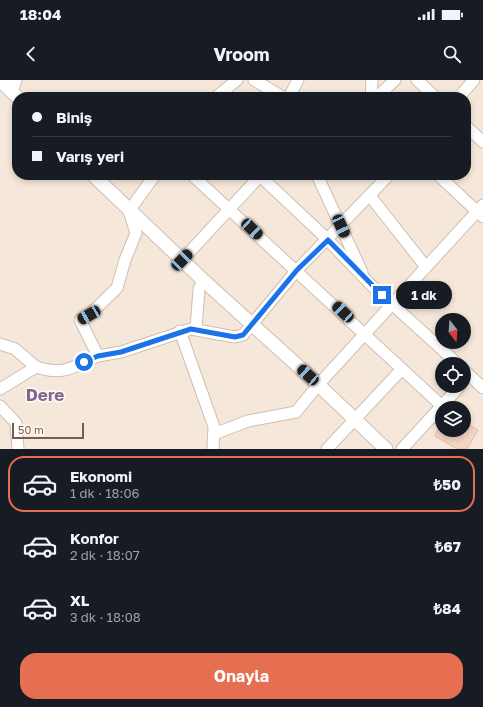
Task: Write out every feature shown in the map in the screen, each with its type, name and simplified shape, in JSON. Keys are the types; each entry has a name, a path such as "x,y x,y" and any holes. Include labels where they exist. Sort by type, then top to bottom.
{"street":[{"path":"0,80 15,90"},
{"path":"222,92 237,80"},
{"path":"254,80 275,92"},
{"path":"288,92 298,80"},
{"path":"371,92 372,80"},
{"path":"382,92 395,80"},
{"path":"417,80 430,92"},
{"path":"463,92 474,80"},
{"path":"471,131 483,142"},
{"path":"98,180 129,211 355,420 379,447"},
{"path":"129,211 151,180"},
{"path":"198,180 297,270 437,401"},
{"path":"182,260 255,180"},
{"path":"263,180 328,240 392,304 450,357"},
{"path":"319,180 366,279"},
{"path":"0,344 15,349 36,367 50,372 62,371 98,356 121,352 180,331 196,329 235,337 243,335 297,270 328,240 384,180"},
{"path":"214,434 248,421 296,412 318,385 426,267 481,211 444,180"},
{"path":"370,196 426,267"},
{"path":"98,356 80,320 89,315 116,288 136,233 129,211"},
{"path":"196,329 199,289 203,280"},
{"path":"180,331 214,427 213,449"},
{"path":"0,389 36,367"},
{"path":"328,449 402,369"},
{"path":"471,380 483,388"},
{"path":"446,401 454,393"},
{"path":"0,406 16,423 18,449"},
{"path":"402,449 435,414"}],"shaded area":[{"path":"0,80 483,80 483,449 0,449"}],"building":[{"path":"471,426 478,430 467,449 457,449 437,437 471,437"}],"district":[{"name":"Dere","path":"45,394"}],"route":[{"path":"84,362 98,356 121,352 180,331 191,329 240,337 297,270 328,240 382,295"}]}
